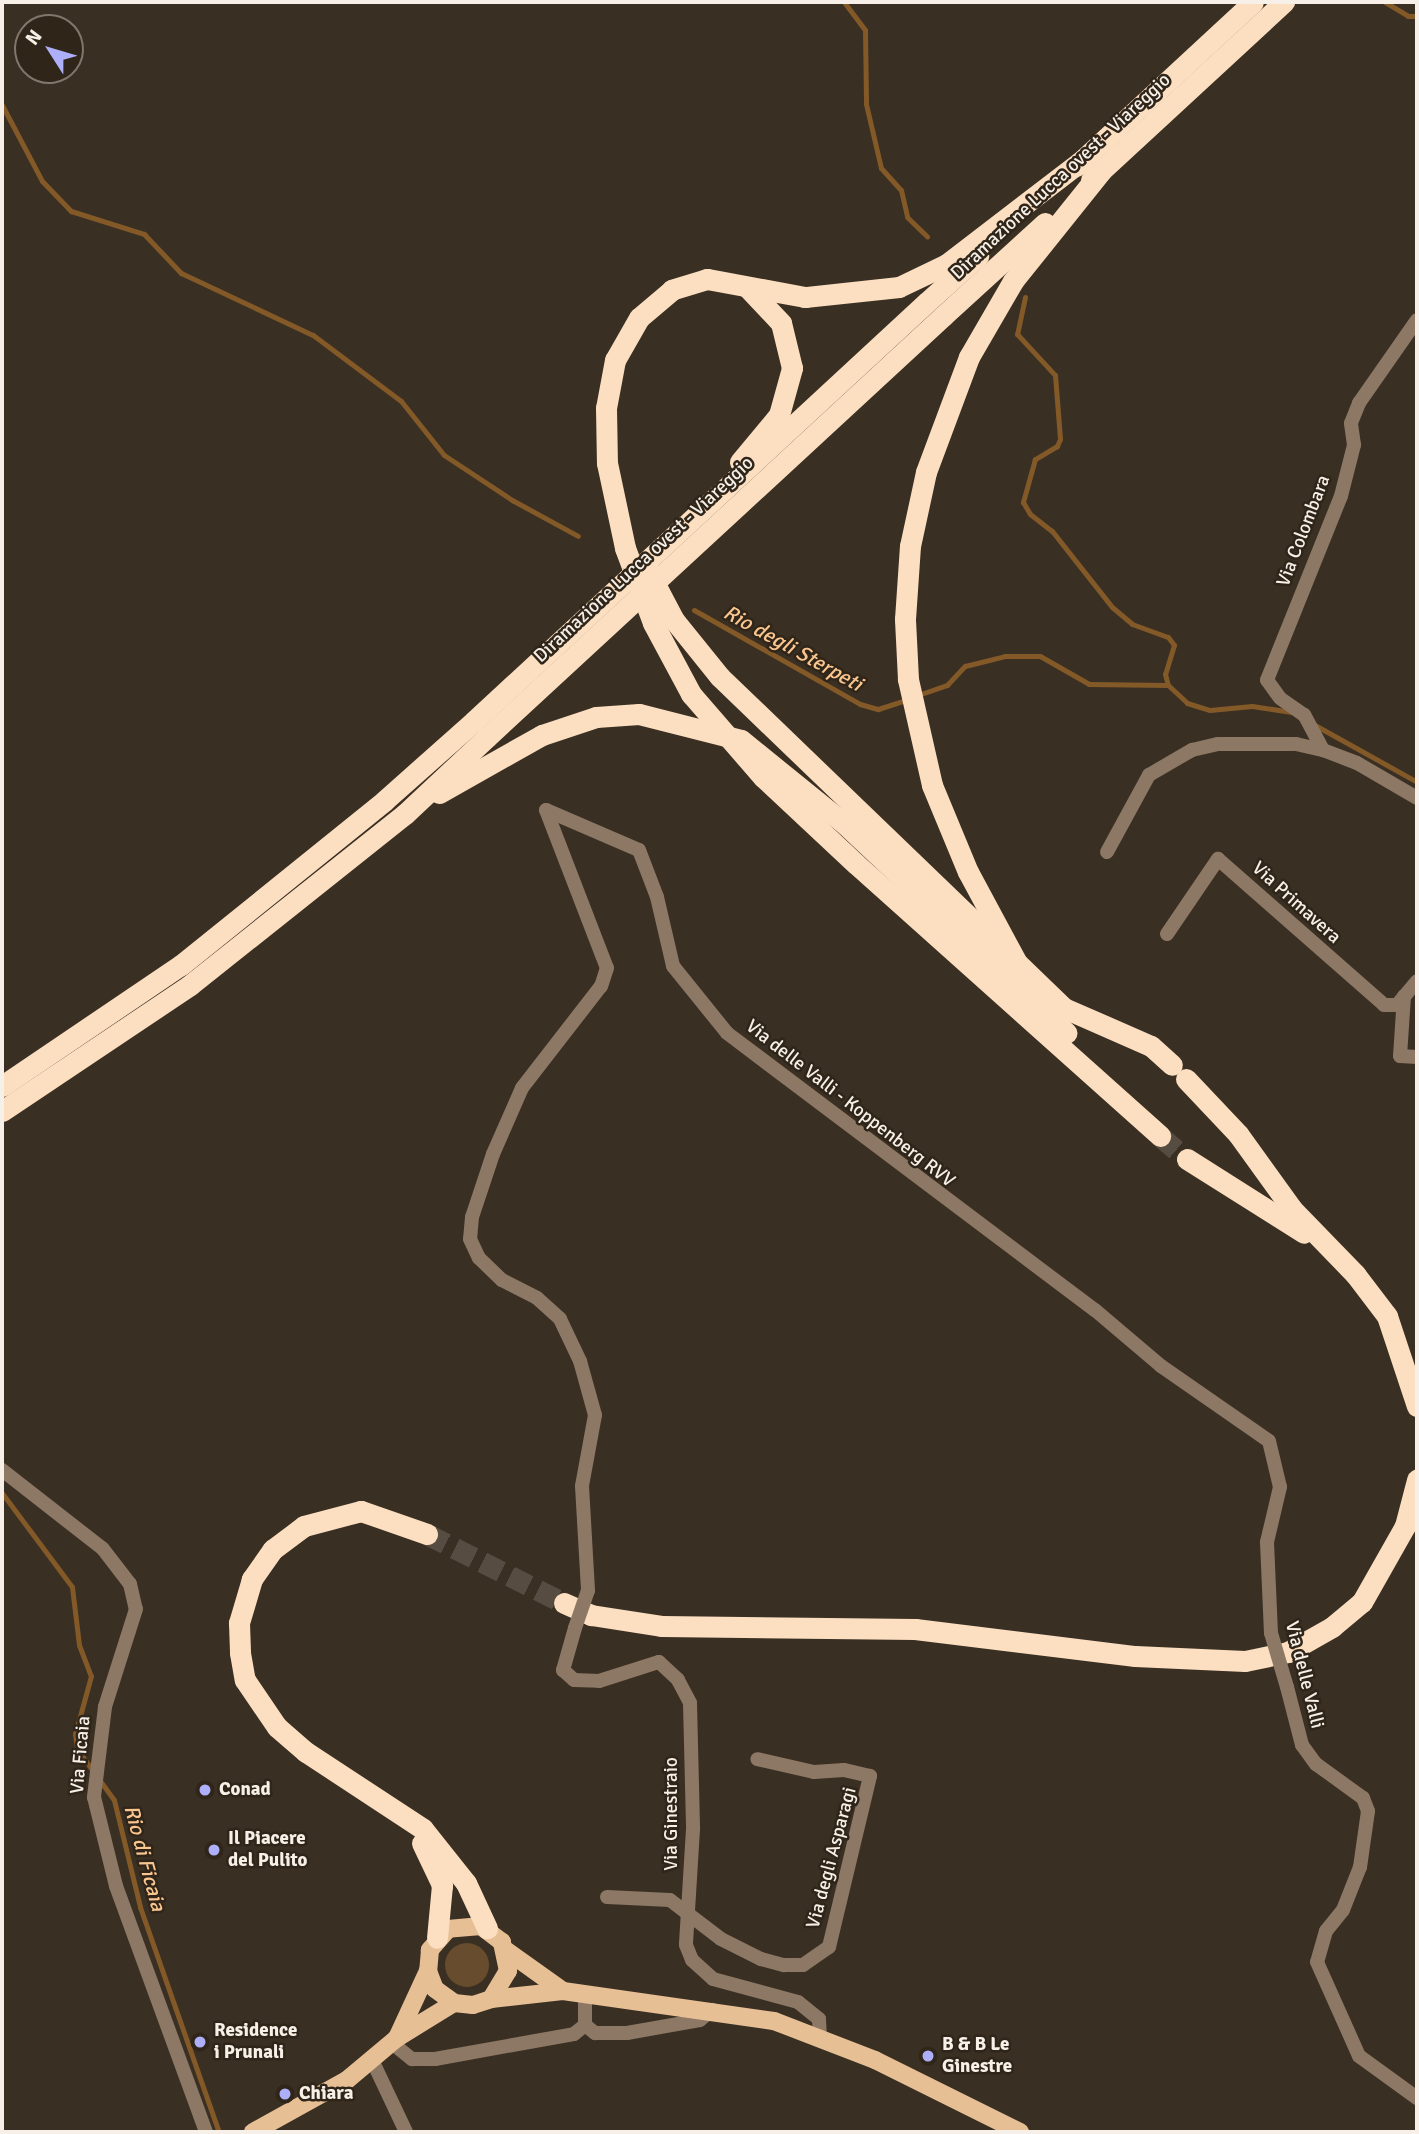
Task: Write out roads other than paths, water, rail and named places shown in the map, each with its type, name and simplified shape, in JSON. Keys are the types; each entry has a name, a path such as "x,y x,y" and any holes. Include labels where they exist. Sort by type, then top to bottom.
{"highway":[{"name":"Diramazione Lucca ovest - Viareggio","path":"2,1086 181,965 481,729 943,316 1093,165 1248,16 1284,2"},
{"name":"Diramazione Lucca ovest - Viareggio","path":"2,1111 190,985 405,814 481,729 690,518 927,302 1093,165"},
{"path":"1093,165 947,264 899,286 805,297 707,279 672,290 639,318 615,360 606,408 607,463 625,548 665,647 691,694 763,777 1058,1047 1087,1066 1160,1136"},
{"path":"1016,961 968,872 932,785 908,679 905,619 910,546 926,472 945,413 994,312 1093,165"},
{"path":"690,518 770,431 790,386 790,350 780,323 743,284"},
{"path":"619,512 674,620 720,677 1064,1008 1151,1046 1238,1134 1292,1209 1355,1274 1387,1317 1417,1406"},
{"path":"405,814 542,735 596,717 639,714 741,740 846,825 1067,1033 1087,1066"},
{"path":"1187,1159 1329,1249"},
{"path":"564,1603 591,1615 661,1626 915,1629 1135,1656 1245,1661 1289,1652 1332,1628 1362,1602 1405,1526 1417,1480"},
{"path":"427,1534 361,1511 304,1526 262,1563 243,1598 239,1623 246,1680 277,1727 306,1752 402,1816 440,1846 466,1883 488,1928"},
{"path":"402,1816 427,1850 442,1885 437,1938"}],"main road":[{"path":"563,1991 507,1951 488,1928 461,1924 437,1938 428,1957 428,1971 435,1989 454,2003 473,2005 491,1998 563,1991 712,2010 774,2021 820,2038 1020,2132"},
{"path":"491,1998 507,1977 507,1951"},
{"path":"394,2041 428,1971"},
{"path":"253,2132 347,2080 394,2041 454,2003"}],"street":[{"name":"Via Colombara","path":"1323,750 1307,720 1280,698 1267,680 1341,496 1354,445 1351,423 1359,403 1417,320"},
{"path":"1107,852 1137,790 1164,763 1218,744 1296,744 1323,750 1357,762 1417,799"},
{"name":"Via delle Valli - Koppenberg RVV","path":"575,1628 588,1591 582,1486 595,1415 580,1361 559,1320 537,1298 502,1280 479,1258 470,1239 472,1217 493,1154 522,1088 601,986 607,968 546,810 639,850 657,897 673,966 727,1033 1095,1310 1196,1391"},
{"name":"Via Primavera","path":"1167,934 1218,859 1384,1005 1397,1005 1404,996"},
{"path":"1417,981 1404,996 1401,1056 1417,1057"},
{"name":"Via delle Valli","path":"1196,1391 1269,1441 1280,1487 1267,1542 1270,1633 1303,1745 1316,1764 1363,1798 1368,1811 1360,1867 1343,1910 1326,1931 1317,1962 1359,2056 1417,2098"},
{"name":"Via Ficaia","path":"2,1470 103,1549 130,1584 136,1609 105,1707 94,1797 116,1886 206,2132"},
{"name":"Via Ginestraio","path":"575,1628 563,1670 574,1680 599,1681 659,1662 678,1680 690,1703 693,1829 686,1945 692,1961 713,1979 798,2002 819,2019 820,2038"},
{"name":"Via degli Asparagi","path":"607,1897 670,1900 721,1939 761,1959 803,1965 829,1947 870,1776 844,1770 814,1772 757,1759"},
{"path":"585,1993 585,2025"},
{"path":"585,2025 595,2033 627,2033 700,2021 712,2010"},
{"path":"394,2041 412,2059 422,2061 574,2034 585,2025"},
{"path":"372,2060 406,2132"}],"waterway":[{"path":"844,2 865,30 866,104 881,168 901,190 907,217 927,236"},
{"path":"1385,2 1408,16 1417,16"},
{"name":"Rio degli Sterpeti","path":"2,105 42,181 71,211 144,234 181,273 313,335 401,401 444,455 512,500 578,536"},
{"path":"1025,297 1017,334 1055,375 1060,439 1057,446 1035,459 1023,502 1030,514 1052,531 1112,607 1132,624 1168,637 1174,645 1165,674 1168,685 1187,703 1210,710 1252,706 1292,712"},
{"name":"Rio degli Sterpeti","path":"694,610 860,704 878,709 909,699"},
{"name":"Rio degli Sterpeti","path":"918,695 947,685 965,666 1005,656 1040,656 1089,684 1168,685"},
{"name":"Rio degli Sterpeti","path":"1313,724 1417,782"},
{"name":"Rio di Ficaia","path":"2,1493 72,1587 79,1645 91,1676 75,1734 77,1749 114,1800 140,1907 219,2132"}],"tunnel":[{"path":"1160,1136 1187,1159"},
{"path":"427,1534 564,1603"}],"place":[{"name":"Conad","path":"205,1790"},
{"name":"Il Piacere del Pulito","path":"214,1850"},
{"name":"Residence i Prunali","path":"200,2042"},
{"name":"B & B Le Ginestre","path":"928,2056"},
{"name":"Chiara","path":"285,2094"}]}
